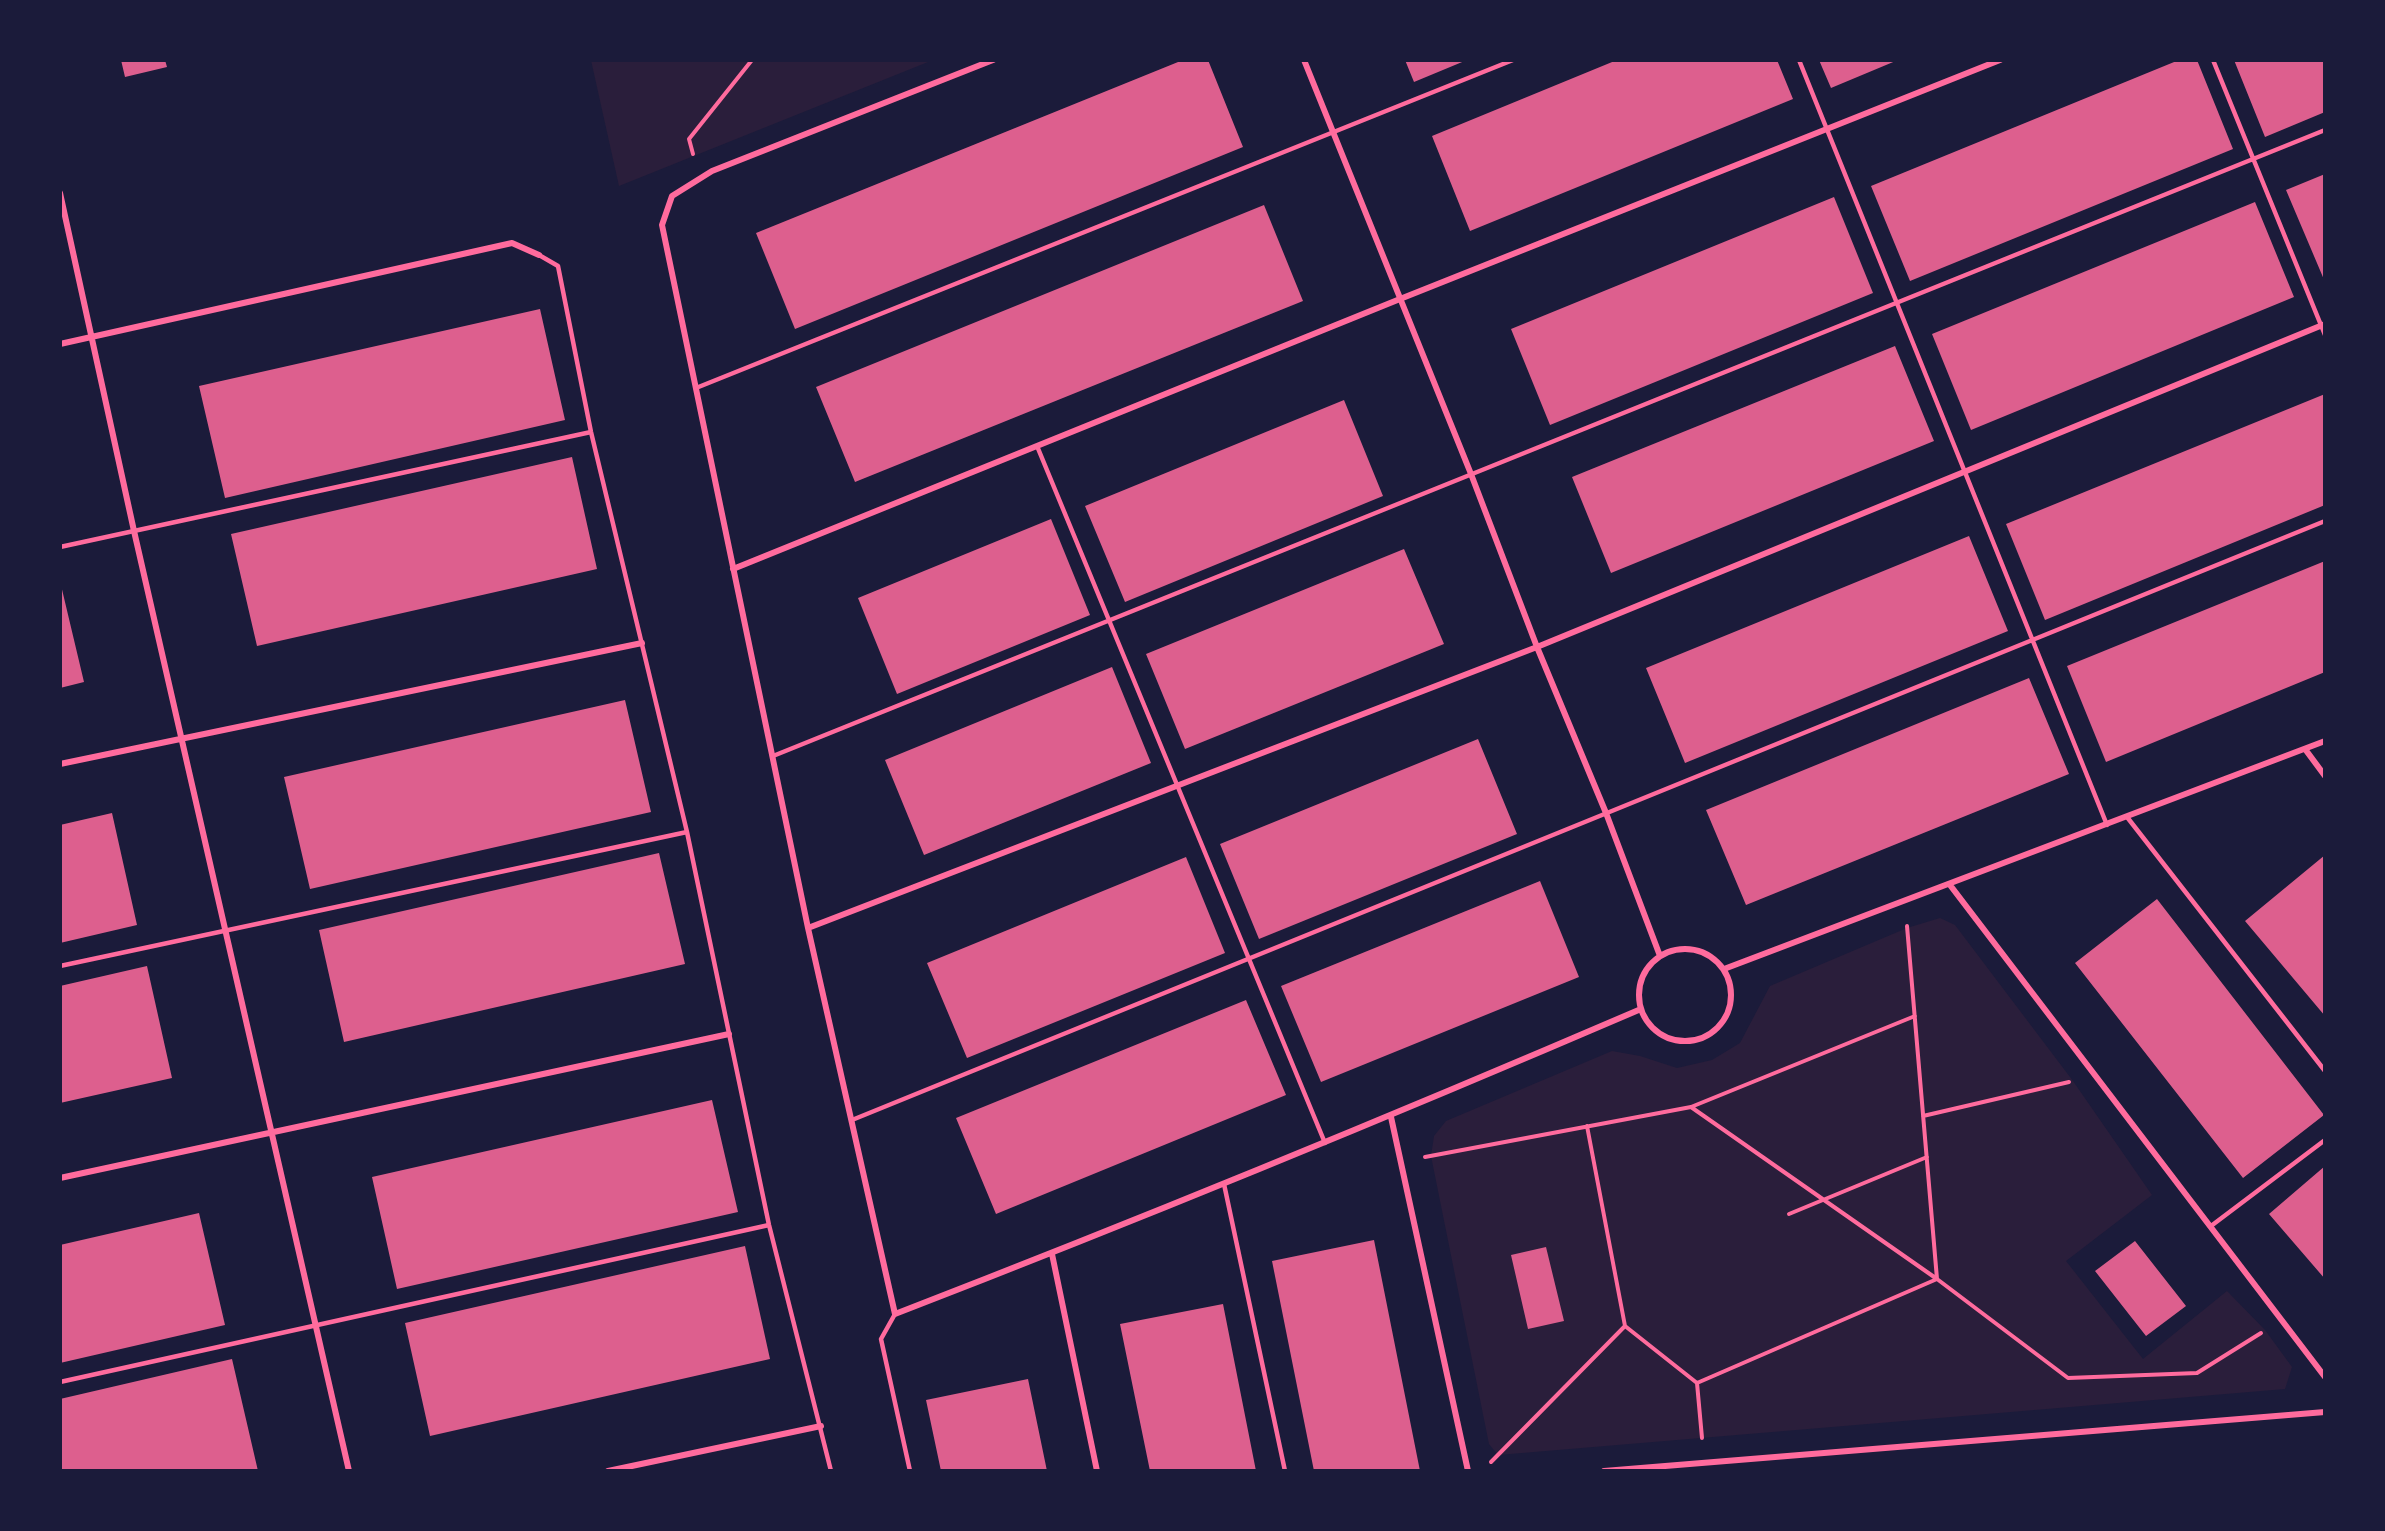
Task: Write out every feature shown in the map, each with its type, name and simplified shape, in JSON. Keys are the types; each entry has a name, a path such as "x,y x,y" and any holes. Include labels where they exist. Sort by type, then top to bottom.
{"street":[{"path":"993,60 712,171 672,196 662,225 808,928 895,1314 1052,1254 1390,1117 1641,1009"},
{"path":"1304,60 1471,474 1537,647 1606,813 1660,956"},
{"path":"733,569 1400,299 2000,60"},
{"path":"60,194 134,531 349,1471"},
{"path":"60,344 512,243 539,255"},
{"path":"808,928 1537,647 2323,324"},
{"path":"60,764 642,643"},
{"path":"1725,969 2325,741"},
{"path":"2305,749 2325,776"},
{"path":"1950,885 2325,1377"},
{"path":"1677,949 1695,950 1712,956 1725,969 1731,986 1731,1004 1727,1016 1711,1034 1698,1040 1685,1042 1672,1040 1656,1032 1644,1018 1639,1002 1640,984 1647,968 1660,956 1677,949"},
{"path":"60,1178 729,1034"},
{"path":"1390,1117 1468,1471"},
{"path":"1052,1254 1097,1471"},
{"path":"1604,1471 2325,1412"},
{"path":"608,1471 821,1426"}],"lane":[{"path":"696,388 1513,60"},
{"path":"1799,60 2107,825"},
{"path":"2212,60 2323,324 2325,335"},
{"path":"773,756 2325,130"},
{"path":"539,255 558,266 591,432 687,832 769,1225 831,1471"},
{"path":"60,547 591,432"},
{"path":"1037,446 1325,1143"},
{"path":"852,1120 2325,521"},
{"path":"2127,817 2325,1071"},
{"path":"60,966 687,832"},
{"path":"2211,1226 2325,1140"},
{"path":"1224,1184 1285,1471"},
{"path":"60,1382 769,1225"},
{"path":"895,1314 881,1339 910,1471"}],"path":[{"path":"698,180 689,139 752,60"},
{"path":"1905,902 1937,1279"},
{"path":"1400,1161 1691,1107 1915,1016"},
{"path":"1923,1116 2096,1076"},
{"path":"1691,1107 1937,1279 2068,1378 2197,1372 2282,1320"},
{"path":"1587,1126 1625,1326 1697,1383 1704,1462"},
{"path":"1789,1214 1927,1157"},
{"path":"1697,1383 1937,1279"},
{"path":"1490,1463 1625,1326"}],"shaded area":[{"path":"591,60 933,60 619,186"},
{"path":"1940,918 1955,925 2073,1081 2152,1195 2066,1261 2143,1359 2227,1291 2265,1330 2292,1367 2285,1389 1498,1455 1489,1444 1431,1156 1434,1136 1446,1121 1612,1051 1640,1056 1677,1068 1712,1060 1740,1043 1770,986 1907,928"}],"building":[{"path":"121,60 165,60 167,67 125,77"},
{"path":"1183,60 1208,60 1243,147 795,329 756,233"},
{"path":"1405,60 1467,60 1414,82"},
{"path":"1617,60 1777,60 1793,99 1470,231 1432,136"},
{"path":"1819,60 1898,60 1831,88"},
{"path":"2179,60 2197,60 2233,149 1910,281 1871,186"},
{"path":"2234,60 2325,60 2325,112 2265,137"},
{"path":"2325,174 2325,282 2286,190"},
{"path":"1834,197 1873,293 1550,425 1511,329"},
{"path":"2255,202 2294,297 1971,430 1932,334"},
{"path":"1264,205 1303,301 855,482 816,387"},
{"path":"540,309 565,420 225,498 199,386"},
{"path":"1895,346 1934,441 1611,573 1572,477"},
{"path":"2325,394 2325,505 2045,620 2006,524"},
{"path":"1344,400 1383,496 1125,602 1085,506"},
{"path":"572,457 597,569 257,646 231,534"},
{"path":"1051,519 1090,615 897,694 858,598"},
{"path":"1969,536 2008,631 1685,763 1646,668"},
{"path":"1404,549 1444,644 1185,749 1146,654"},
{"path":"2325,561 2325,672 2106,762 2067,666"},
{"path":"60,581 84,682 60,688"},
{"path":"1112,667 1151,763 924,855 885,760"},
{"path":"2029,678 2069,774 1746,905 1706,810"},
{"path":"625,700 651,812 310,889 284,777"},
{"path":"1478,739 1517,834 1259,939 1220,844"},
{"path":"112,813 137,925 60,943 60,825"},
{"path":"659,853 685,964 344,1042 319,930"},
{"path":"2325,855 2325,1016 2245,921"},
{"path":"1186,857 1225,953 967,1058 927,963"},
{"path":"1540,881 1579,977 1321,1082 1281,986"},
{"path":"2157,899 2324,1115 2243,1178 2075,963"},
{"path":"147,966 172,1078 60,1103 60,986"},
{"path":"1246,1000 1286,1095 996,1214 956,1118"},
{"path":"712,1100 738,1212 397,1289 372,1177"},
{"path":"2325,1166 2325,1279 2269,1214"},
{"path":"199,1213 225,1325 60,1363 60,1245"},
{"path":"1374,1240 1420,1471 1314,1471 1272,1261"},
{"path":"2135,1241 2186,1306 2146,1336 2095,1271"},
{"path":"745,1246 770,1359 430,1436 405,1323"},
{"path":"1546,1247 1564,1321 1528,1329 1511,1255"},
{"path":"1223,1304 1256,1471 1150,1471 1120,1324"},
{"path":"232,1359 258,1471 60,1471 60,1399"},
{"path":"1028,1379 1047,1471 941,1471 926,1400"}]}
